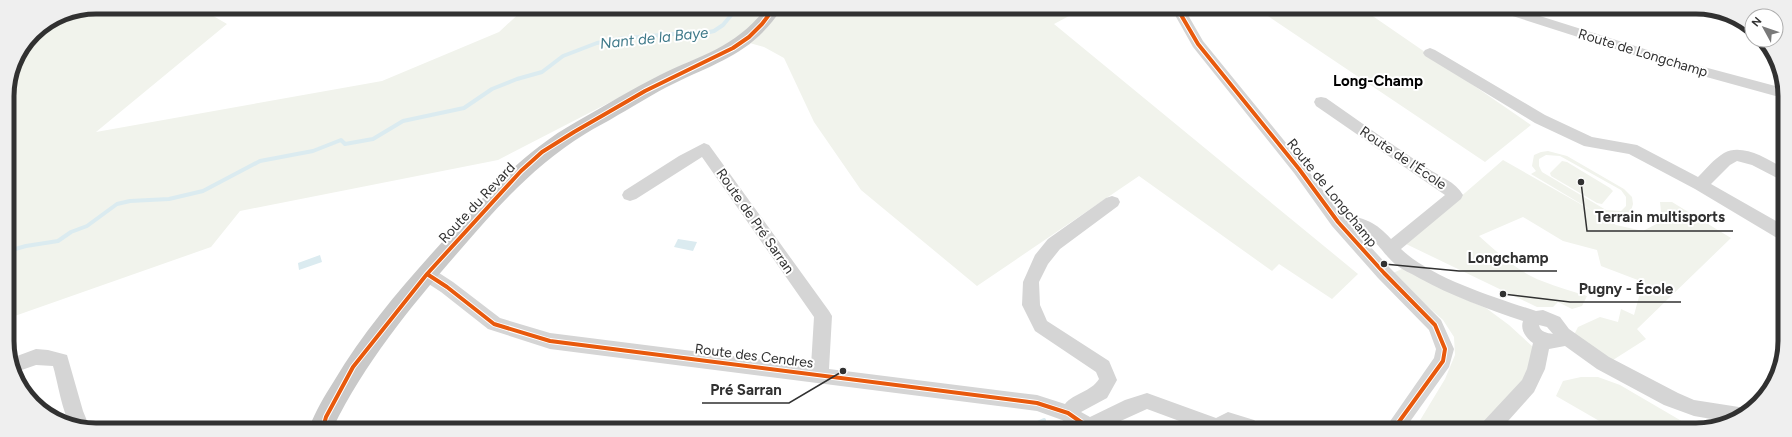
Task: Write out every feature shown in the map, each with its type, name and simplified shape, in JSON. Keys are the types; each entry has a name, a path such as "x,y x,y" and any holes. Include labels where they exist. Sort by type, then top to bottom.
{"main road":[{"name":"Route du Revard","path":"324,423 353,368 427,274 521,171 542,152 574,132 645,91 733,48 748,38 770,14"}],"street":[{"name":"Route de Longchamp","path":"1180,14 1198,44 1299,169 1343,228 1384,273 1435,325 1441,337 1444,349 1443,361 1398,423"},
{"name":"Route de Longchamp","path":"1523,14 1686,67 1778,91"},
{"path":"1430,53 1540,119 1589,142 1632,149 1700,185 1778,230"},
{"name":"Route de l'École","path":"1321,102 1429,177 1449,189 1455,195 1390,248"},
{"name":"Route de Pré Sarran","path":"630,196 684,160 704,149 823,316 820,375"},
{"path":"1700,185 1732,156 1739,155 1760,162 1778,172"},
{"path":"1068,413 1076,404 1101,392 1108,380 1103,367 1041,326 1032,305 1031,282 1041,260 1054,244 1112,202"},
{"path":"1343,228 1368,231 1378,236 1402,260 1434,279 1482,300 1514,321 1545,333 1574,352 1603,363 1671,399 1694,408 1733,414"},
{"name":"Route des Cendres","path":"427,274 447,287 494,324 550,341 1037,402 1068,413 1083,423"},
{"path":"1494,423 1528,386 1536,369 1545,333"},
{"path":"17,363 25,359 46,356 62,361 74,411 78,421"},
{"path":"1100,423 1132,406 1147,401 1204,423"},
{"path":"1224,423 1228,420 1238,423"}],"shaded area":[{"path":"90,14 210,14 227,24 96,132 382,81 499,32 518,14 1073,14 1054,24 1358,274 1332,299 1279,264 1272,271 1139,176 977,286 861,190 814,122 784,58 764,47 746,42 688,62 498,160 240,211 211,247 14,316 14,90 22,60 34,42 42,34 60,22 70,18"},
{"path":"1265,14 1370,14 1531,125 1485,162"},
{"path":"1548,151 1567,156 1624,189 1632,197 1633,204 1631,211 1626,215 1611,215 1607,219 1616,225 1643,231 1662,221 1660,202 1672,202 1731,238 1637,329 1646,339 1613,360 1574,335 1578,327 1600,317 1618,322 1621,309 1634,315 1643,282 1601,266 1597,250 1563,241 1523,217 1479,236 1509,262 1525,273 1548,283 1587,296 1582,306 1572,309 1558,302 1553,307 1537,307 1406,244 1503,160 1598,214 1531,174 1536,171 1532,166 1534,155","holes":["1546,155 1560,156 1621,190 1626,197 1626,206 1621,211 1606,210 1542,172 1539,166 1539,159"]},
{"path":"1562,161 1567,162 1613,191 1602,204 1597,203 1551,176 1550,173"},
{"path":"678,239 697,242 693,251 674,247"},
{"path":"320,255 322,262 299,270 298,263"},
{"path":"1404,268 1462,298 1486,308 1509,325 1533,347 1525,382 1484,423 1419,422 1445,379 1455,355 1454,337 1443,320 1391,274"},
{"path":"1581,377 1598,377 1620,385 1685,423 1603,423 1556,396 1563,381"}],"waterway":[{"name":"Nant de la Baye","path":"14,249 58,241 71,232 87,226 117,204 130,201 169,199 203,191 260,161 313,151 341,140 345,144 373,139 403,121 464,108 492,89 517,79 542,72 563,56 597,43 618,39 671,34 701,34 714,31 723,25 732,14"},
{"path":"1037,423 1044,420"}],"cycle path":[{"path":"324,423 326,417 353,367 427,274 521,171 542,152 574,132 645,91 733,48 749,37 770,14"},
{"path":"1180,14 1198,44 1299,169 1338,222 1384,273 1435,325 1445,349 1443,361 1398,423"},
{"path":"427,274 447,287 494,324 550,341 1037,403 1068,413 1082,423"}],"place":[{"name":"Terrain multisports","path":"1581,182"},
{"name":"Longchamp","path":"1384,264"},
{"name":"Pugny - École","path":"1503,294"},
{"name":"Pré Sarran","path":"843,371"}],"district":[{"name":"Long-Champ","path":"1378,81"}]}
